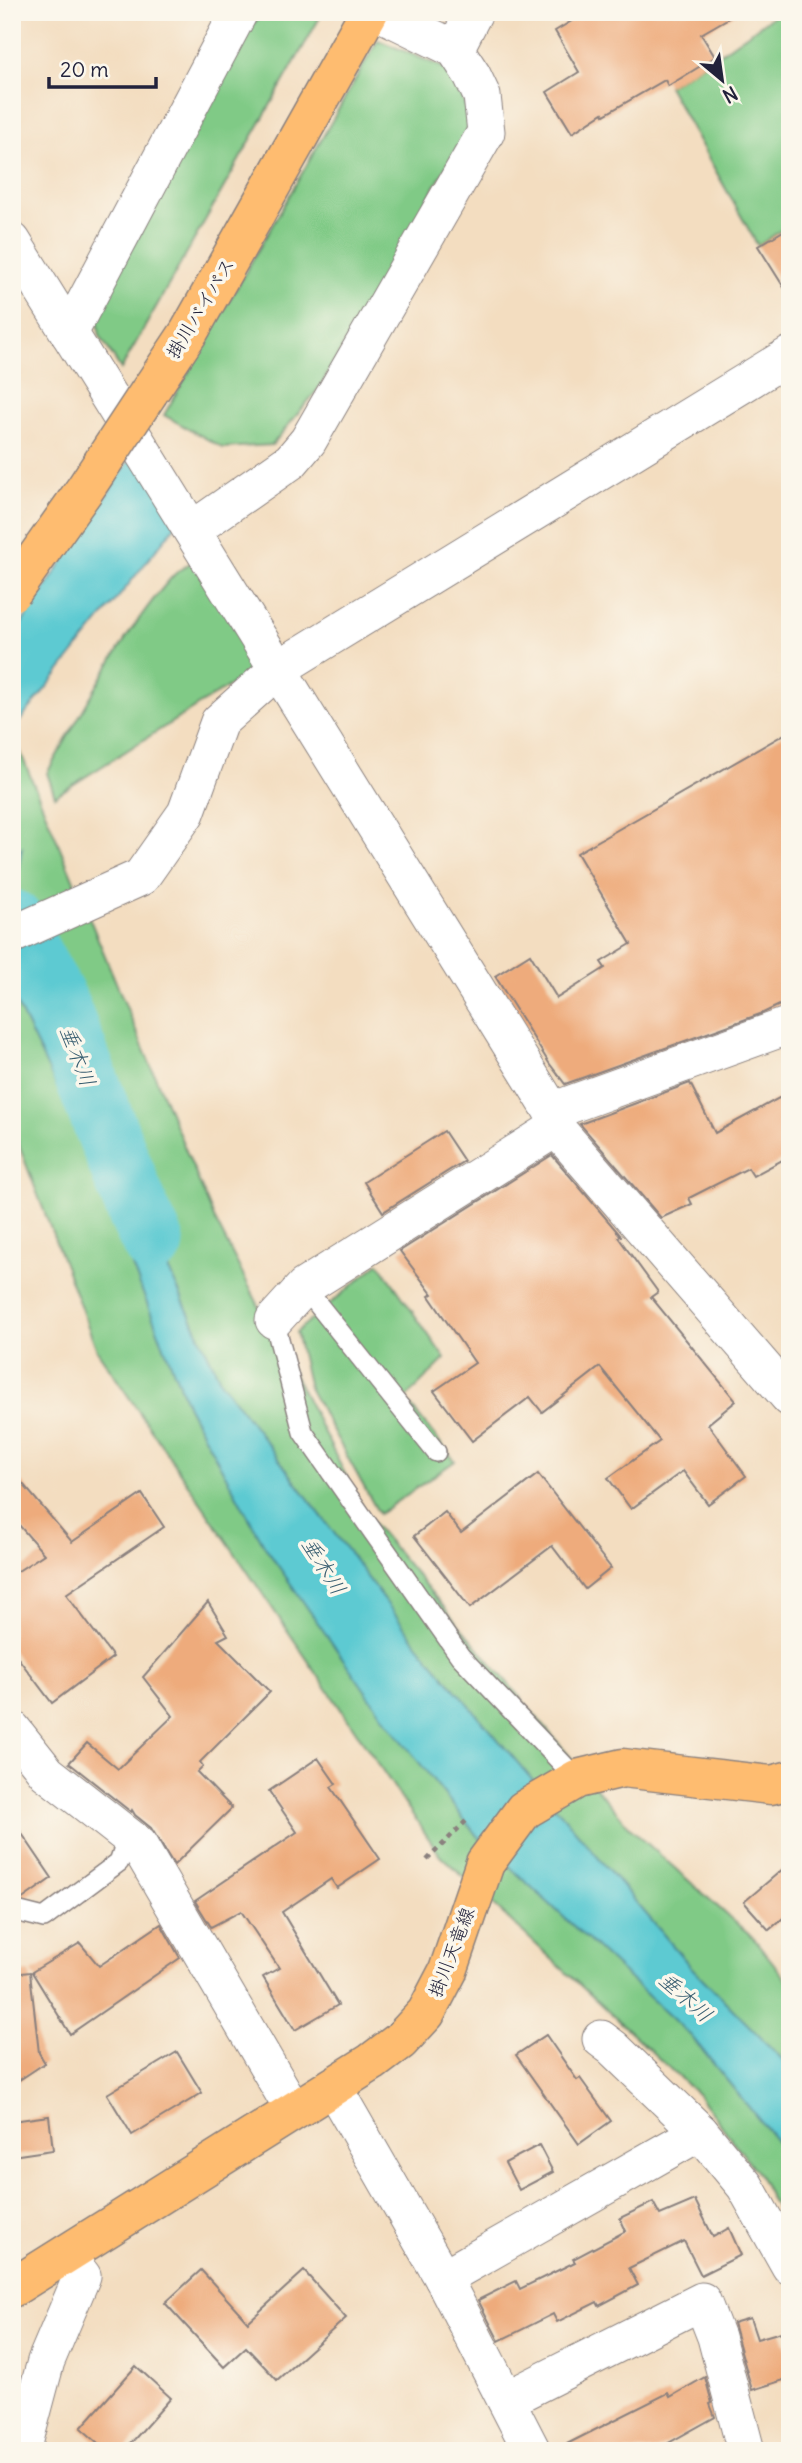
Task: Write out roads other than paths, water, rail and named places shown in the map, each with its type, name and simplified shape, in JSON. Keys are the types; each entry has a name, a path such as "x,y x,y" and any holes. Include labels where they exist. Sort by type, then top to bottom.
{"main road":[{"name":"掛川バイパス","path":"12,592 85,489 189,332 370,16"},
{"name":"掛川天竜線","path":"12,2288 333,2087 400,2041 426,2013 448,1971 485,1863 524,1810 574,1780 623,1768 771,1785 790,1780"}],"street":[{"path":"69,333 239,12"},
{"path":"455,49 474,12"},
{"path":"192,530 291,461 308,441 486,132 482,96 455,49 370,16"},
{"path":"12,241 554,1119 790,1398"},
{"path":"12,935 141,877 186,813 219,722 278,669 790,355"},
{"path":"274,1320 304,1287 554,1119 790,1024"},
{"path":"12,1728 47,1773 138,1844 294,2111"},
{"path":"601,2039 700,2132 745,2186 790,2266"},
{"path":"333,2087 443,2278 532,2451"},
{"path":"443,2278 700,2132"},
{"path":"22,2451 46,2361 82,2276 65,2255"},
{"path":"506,2400 702,2301 716,2337 746,2451"}],"lane":[{"path":"304,1287 436,1452"},
{"path":"274,1320 303,1432 460,1656 574,1780"},
{"path":"12,1910 44,1918 119,1862 128,1836"}],"water":[{"path":"139,446 183,516 12,731 12,638"},
{"path":"22,848 12,902 12,857"},
{"path":"12,902 118,1161 221,1382 418,1645 691,1967 790,2067 790,2158 691,2036 478,1837 385,1719 265,1547 188,1407 82,1139 12,994"}],"waterway":[{"name":"垂木川","path":"12,921 56,1001 139,1213 153,1242"}]}
